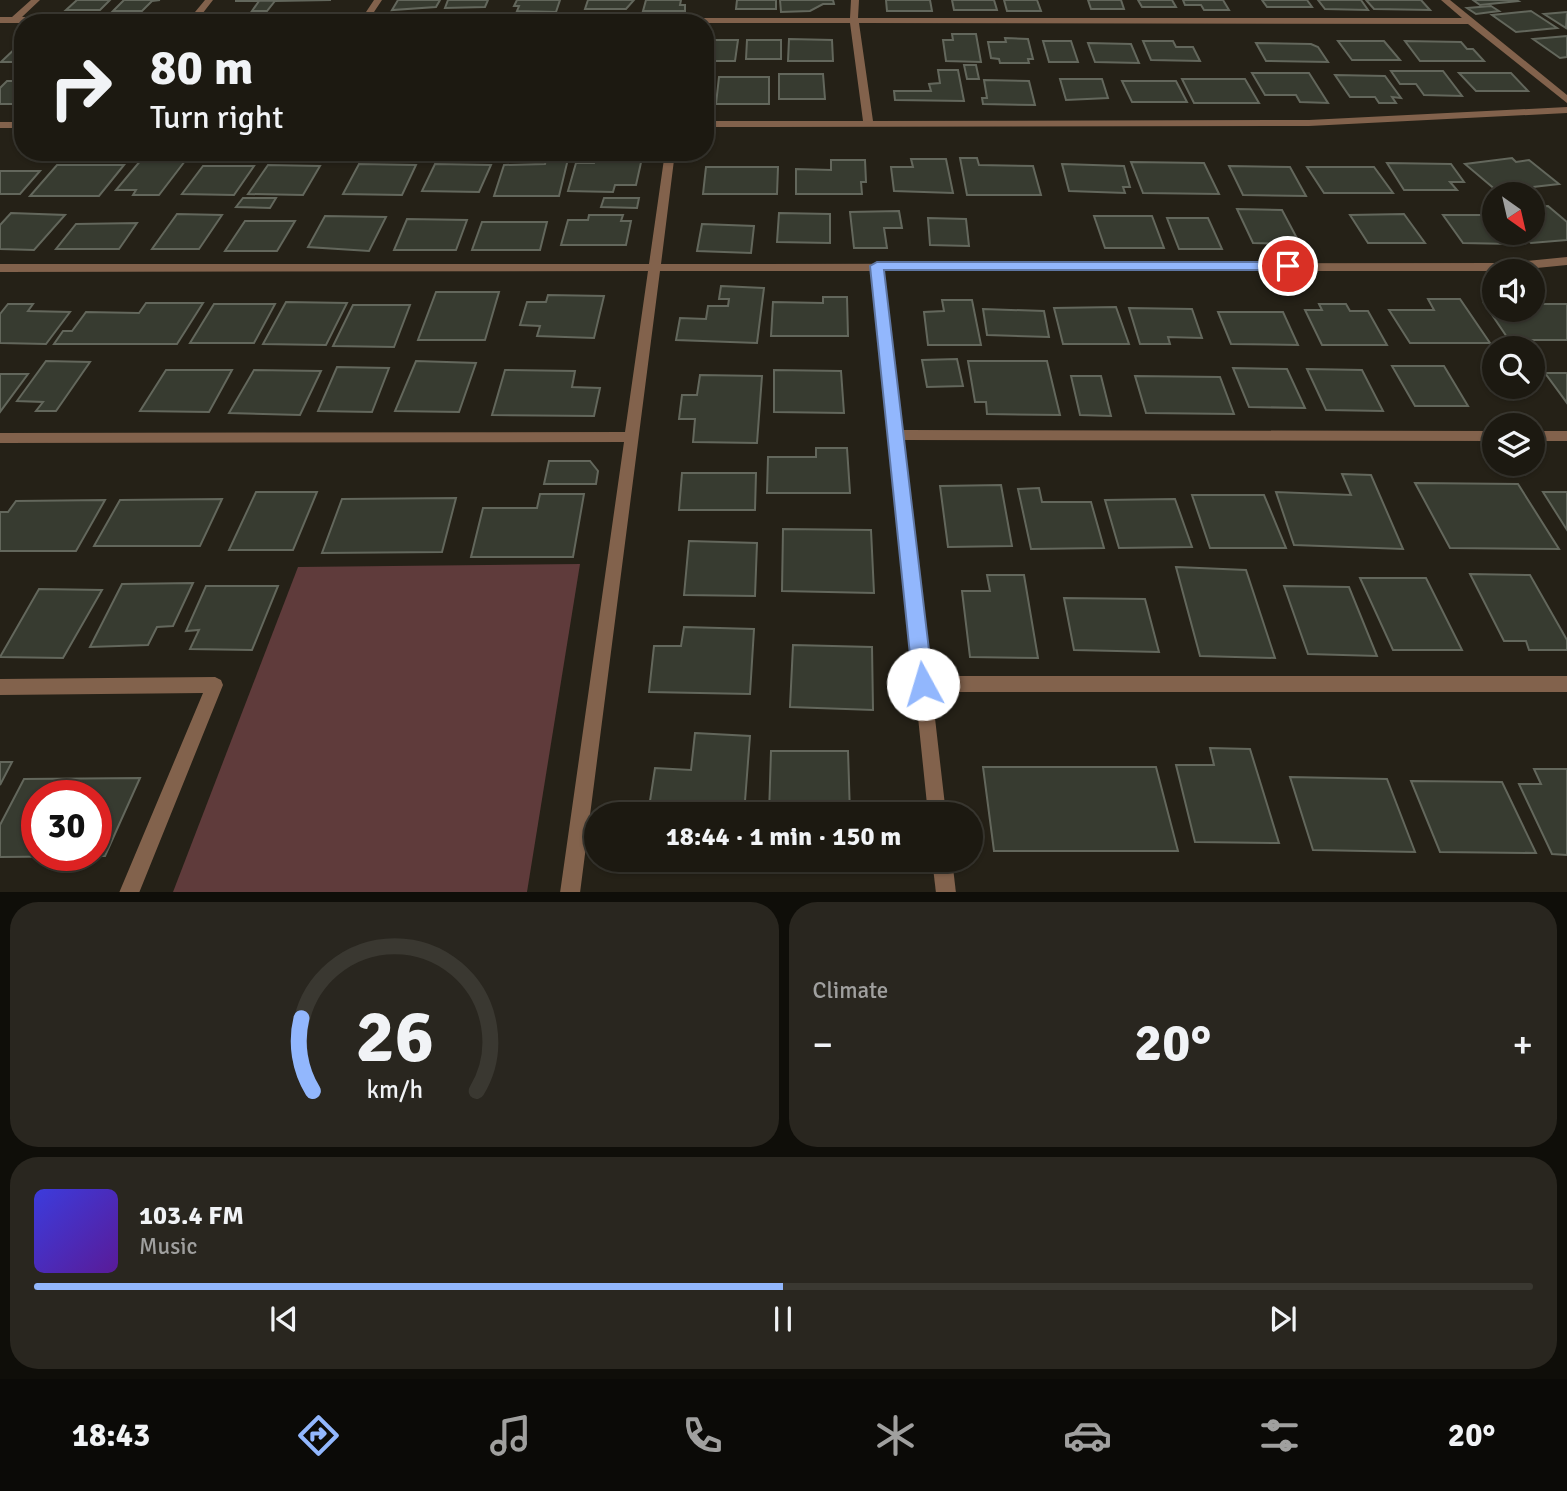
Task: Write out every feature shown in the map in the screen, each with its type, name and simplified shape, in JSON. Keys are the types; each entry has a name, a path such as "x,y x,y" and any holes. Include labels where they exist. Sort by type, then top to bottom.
{"street":[{"path":"21,14 36,0"},
{"path":"198,14 209,0"},
{"path":"855,0 854,19 868,124"},
{"path":"1445,0 1567,100"},
{"path":"714,19 1473,21"},
{"path":"714,124 1309,123 1567,110"},
{"path":"570,892 630,437 657,266 669,161"},
{"path":"0,268 1507,267 1567,261"},
{"path":"877,266 936,802"},
{"path":"897,435 1482,436"},
{"path":"1545,436 1567,436"},
{"path":"0,438 630,437"},
{"path":"923,684 1567,684"},
{"path":"0,687 215,685 130,892"},
{"path":"944,872 946,892"}],"shaded area":[{"path":"580,564 527,892 173,892 298,567"}],"building":[{"path":"77,0 110,0 100,10 66,10"},
{"path":"124,0 160,0 152,1 142,11 113,11"},
{"path":"331,0 275,1 267,11 252,11 259,1 235,1"},
{"path":"398,0 440,0 436,7 392,10"},
{"path":"448,0 488,0 485,7 445,8"},
{"path":"517,0 560,0 556,12 517,11 519,6 514,6"},
{"path":"588,0 634,0 626,9 585,9"},
{"path":"646,0 681,0 680,5 685,5 685,11 643,11"},
{"path":"737,0 776,0 776,9 736,9"},
{"path":"780,0 833,0 834,4 823,4 810,11 781,12"},
{"path":"886,0 930,0 932,11 887,11"},
{"path":"952,0 994,0 997,10 954,10"},
{"path":"1004,0 1037,0 1041,11 1007,11"},
{"path":"1088,0 1121,0 1124,9 1091,9"},
{"path":"1138,0 1172,0 1176,7 1142,7"},
{"path":"1183,0 1223,0 1229,10 1204,10 1201,5 1185,5"},
{"path":"1262,0 1307,0 1312,7 1267,7"},
{"path":"1318,0 1361,0 1368,10 1325,9"},
{"path":"1366,0 1421,0 1430,10 1374,9"},
{"path":"1473,0 1516,0 1518,1 1480,5"},
{"path":"1491,6 1499,11 1476,14 1467,8"},
{"path":"1531,11 1557,28 1516,32 1492,15"},
{"path":"1567,12 1566,28 1544,14"},
{"path":"952,34 976,34 981,62 946,61 943,40 953,40"},
{"path":"1567,36 1567,57 1560,58 1533,39"},
{"path":"1005,38 1028,39 1033,59 1028,59 1029,63 1000,63 999,59 991,58 988,42 1006,42"},
{"path":"789,39 832,40 833,61 788,61"},
{"path":"714,40 738,40 735,61 714,61"},
{"path":"747,40 781,40 781,59 746,59"},
{"path":"1043,41 1071,41 1078,62 1049,62"},
{"path":"1143,41 1173,41 1176,47 1193,47 1200,61 1151,60"},
{"path":"1338,41 1384,41 1400,60 1352,60"},
{"path":"1405,41 1461,42 1467,49 1473,49 1484,61 1420,61"},
{"path":"1088,43 1131,44 1139,63 1095,62"},
{"path":"1256,43 1311,44 1318,47 1328,62 1266,61"},
{"path":"14,50 14,62 1,62"},
{"path":"964,65 976,65 979,79 967,79"},
{"path":"938,70 958,70 964,101 895,100 894,91 931,91 929,84 940,83"},
{"path":"1391,71 1443,71 1462,96 1424,95 1416,84 1400,84"},
{"path":"1252,73 1309,73 1328,103 1300,102 1296,95 1265,95"},
{"path":"1459,73 1511,73 1528,91 1476,91"},
{"path":"779,74 823,74 825,99 779,99"},
{"path":"1335,75 1385,76 1401,98 1392,97 1396,103 1379,103 1375,97 1350,97"},
{"path":"719,77 769,77 769,104 716,104"},
{"path":"1060,79 1102,79 1108,98 1066,100"},
{"path":"1182,79 1245,79 1259,103 1194,103"},
{"path":"984,80 1029,81 1035,105 983,104 982,98 987,98"},
{"path":"7,81 14,81 14,103 0,104 0,88"},
{"path":"1122,81 1176,81 1187,102 1132,102"},
{"path":"960,158 977,158 979,165 1033,166 1041,195 967,195"},
{"path":"1512,158 1516,162 1529,160 1559,184 1486,182 1465,164"},
{"path":"911,159 946,159 953,193 894,191 891,167 913,167"},
{"path":"831,160 865,160 866,182 861,182 862,194 796,194 796,169 831,170"},
{"path":"140,161 185,161 159,195 133,195 136,190 116,190"},
{"path":"546,161 568,161 559,196 494,196 504,165 545,164"},
{"path":"641,161 636,185 615,185 613,192 568,191 576,163"},
{"path":"1131,162 1204,163 1219,194 1143,193"},
{"path":"1387,163 1451,164 1464,182 1450,182 1457,190 1404,190"},
{"path":"359,164 416,165 402,195 343,194"},
{"path":"435,164 491,165 479,192 422,191"},
{"path":"1062,164 1124,166 1130,187 1123,187 1125,193 1069,191"},
{"path":"57,165 124,165 99,196 30,196"},
{"path":"268,165 320,166 303,195 248,194"},
{"path":"203,166 254,166 234,195 182,194"},
{"path":"1229,166 1290,167 1306,196 1243,195"},
{"path":"706,167 778,167 777,194 703,194"},
{"path":"1307,167 1374,167 1393,193 1324,193"},
{"path":"0,171 40,171 20,194 0,194"},
{"path":"243,198 276,198 270,208 236,207"},
{"path":"604,198 639,198 637,208 601,207"},
{"path":"1545,206 1567,222 1567,240 1545,242"},
{"path":"1237,209 1282,210 1300,244 1253,243"},
{"path":"899,211 902,228 884,228 887,248 854,248 850,212"},
{"path":"11,213 65,215 34,250 0,249 0,225"},
{"path":"779,213 830,214 830,243 777,242"},
{"path":"177,214 222,215 199,249 152,249"},
{"path":"1404,214 1425,243 1368,243 1350,215"},
{"path":"589,215 623,215 621,221 631,221 626,245 561,245 568,220 588,220"},
{"path":"1443,215 1482,215 1482,243 1463,243"},
{"path":"325,216 386,217 369,251 308,247"},
{"path":"1094,216 1152,216 1164,248 1105,248"},
{"path":"928,218 966,219 969,246 930,245"},
{"path":"1167,218 1208,218 1222,249 1179,249"},
{"path":"407,219 467,220 456,250 394,250"},
{"path":"245,221 295,221 277,251 225,251"},
{"path":"482,222 547,222 540,250 472,250"},
{"path":"137,223 119,249 56,249 76,224"},
{"path":"702,224 754,226 751,253 697,251"},
{"path":"721,286 764,288 757,343 676,340 680,318 706,319 708,306 728,306 729,299 719,299"},
{"path":"436,292 499,292 485,340 418,340"},
{"path":"548,295 604,296 594,338 537,336 540,326 520,325 527,302 546,302"},
{"path":"823,297 847,297 848,336 771,336 773,302 823,303"},
{"path":"1428,299 1460,299 1485,336 1482,336 1482,343 1410,343 1389,310 1434,310"},
{"path":"942,300 972,300 981,345 928,345 924,312 944,311"},
{"path":"286,302 347,303 326,345 263,344"},
{"path":"146,303 203,303 177,344 54,344 63,331 72,331 86,312 139,313"},
{"path":"8,304 33,304 28,311 70,312 46,344 0,343 0,314"},
{"path":"214,304 275,304 254,343 190,343"},
{"path":"1319,304 1346,304 1350,311 1368,311 1387,345 1322,345 1305,310 1322,310"},
{"path":"1545,304 1567,304 1567,340 1545,340 1545,336 1506,336 1497,322 1545,322"},
{"path":"353,305 410,305 394,347 333,346"},
{"path":"1116,307 1129,344 1063,344 1054,308"},
{"path":"1129,308 1192,309 1202,338 1168,337 1170,344 1140,344"},
{"path":"983,309 1044,311 1049,337 987,335"},
{"path":"1218,312 1283,312 1298,345 1231,344"},
{"path":"957,359 963,386 927,387 922,360"},
{"path":"46,361 90,362 56,411 36,411 43,402 17,401"},
{"path":"416,361 476,363 459,412 395,411"},
{"path":"968,361 1047,361 1060,415 987,414 986,402 975,402"},
{"path":"1392,366 1444,366 1468,406 1415,406"},
{"path":"337,367 389,368 372,412 318,411"},
{"path":"1233,368 1287,369 1305,408 1249,407"},
{"path":"1307,369 1362,370 1383,411 1326,410"},
{"path":"166,370 232,370 209,412 140,411"},
{"path":"254,370 321,371 300,415 229,413"},
{"path":"505,370 575,371 572,387 600,388 594,416 492,415"},
{"path":"774,370 841,371 844,413 774,412"},
{"path":"1545,373 1567,373 1567,403"},
{"path":"0,374 28,374 0,412"},
{"path":"700,375 762,376 757,443 693,442 695,419 679,419 682,395 697,395"},
{"path":"1071,376 1101,376 1111,416 1080,415"},
{"path":"1135,376 1220,377 1234,414 1146,413"},
{"path":"816,448 847,448 850,493 767,493 768,457 816,457"},
{"path":"549,461 590,461 598,471 596,484 544,484"},
{"path":"682,473 756,473 755,510 679,510"},
{"path":"1342,474 1371,475 1403,549 1294,545 1276,492 1351,495"},
{"path":"1415,483 1518,484 1559,549 1450,548"},
{"path":"1001,485 1012,546 948,547 940,486"},
{"path":"1039,488 1042,502 1091,502 1104,548 1031,549 1018,489"},
{"path":"256,492 317,492 293,550 229,550"},
{"path":"1543,492 1567,492 1567,530"},
{"path":"540,494 584,494 573,557 471,557 483,508 537,508"},
{"path":"1192,495 1264,495 1286,548 1210,548"},
{"path":"456,498 442,552 322,553 342,499"},
{"path":"222,499 200,546 94,546 120,500"},
{"path":"1175,499 1192,547 1119,548 1105,500"},
{"path":"105,500 76,551 0,551 0,512 8,512 16,501"},
{"path":"783,529 871,530 874,593 782,591"},
{"path":"689,541 757,543 755,596 684,595"},
{"path":"1176,567 1246,570 1275,658 1200,656"},
{"path":"1470,574 1530,575 1567,640 1567,650 1529,650 1526,641 1504,641"},
{"path":"987,575 1024,575 1038,658 970,657 962,591 990,591"},
{"path":"1360,578 1426,578 1462,650 1393,650"},
{"path":"193,583 173,626 157,627 148,645 90,647 122,584"},
{"path":"206,586 278,586 252,650 190,649 199,630 186,631"},
{"path":"1284,586 1349,587 1377,656 1308,654"},
{"path":"39,589 102,590 63,658 0,657"},
{"path":"1064,598 1145,599 1159,652 1074,650"},
{"path":"684,627 754,629 750,694 649,692 654,646 681,646"},
{"path":"793,645 872,647 873,710 790,707"},
{"path":"695,733 750,736 745,802 650,802 655,768 691,770"},
{"path":"1210,748 1250,749 1279,843 1195,842 1176,765 1214,765"},
{"path":"771,751 848,751 850,802 769,802"},
{"path":"0,762 12,762 0,785"},
{"path":"983,767 1156,767 1178,851 994,851"},
{"path":"1534,769 1567,769 1567,855 1552,854 1519,784 1541,784"},
{"path":"1290,777 1387,779 1415,852 1313,850"},
{"path":"140,778 112,840 112,780 23,780"},
{"path":"1411,781 1502,782 1536,853 1440,852"},
{"path":"21,785 21,857 0,857 0,825"}],"route":[{"path":"923,684 877,266 1288,266"}]}
